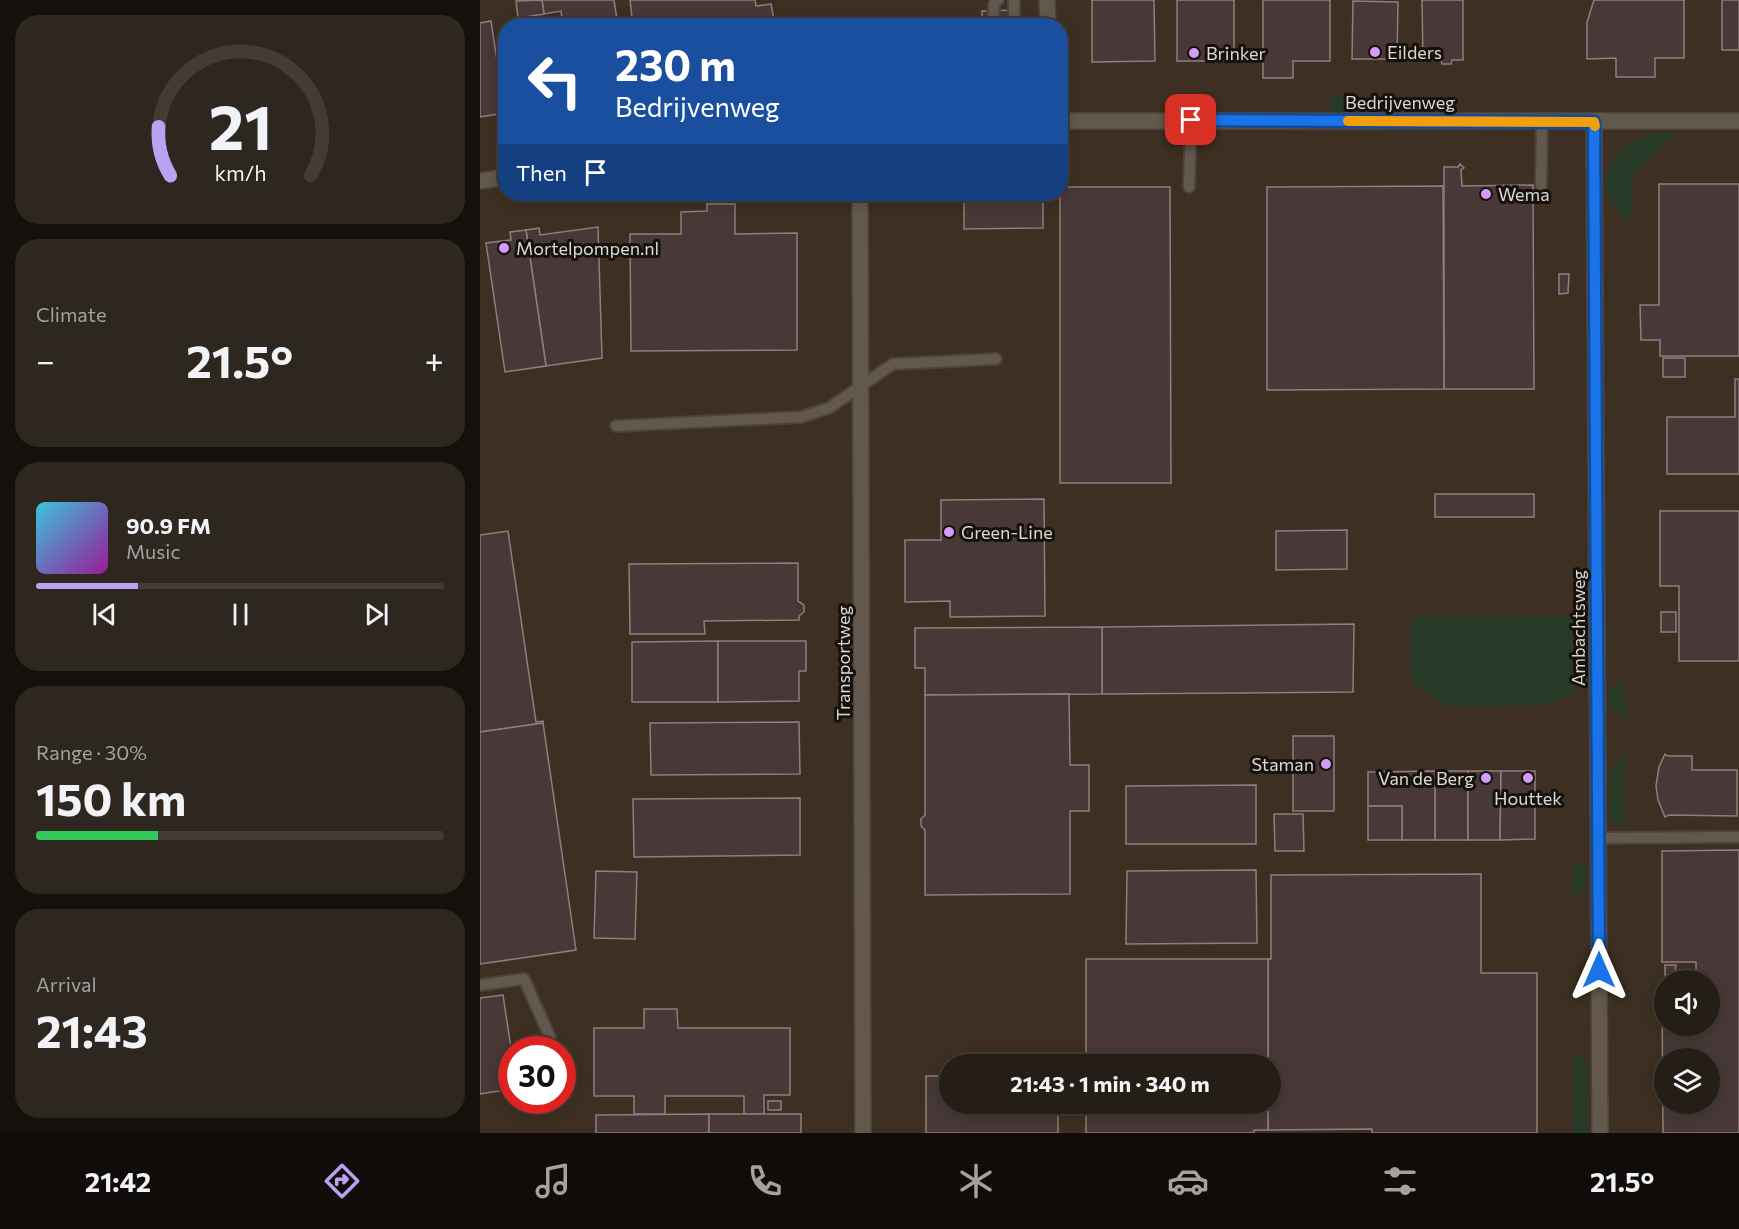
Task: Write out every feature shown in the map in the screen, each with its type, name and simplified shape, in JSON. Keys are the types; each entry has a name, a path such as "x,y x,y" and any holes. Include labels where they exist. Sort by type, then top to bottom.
{"street":[{"path":"1047,0 1048,18"},
{"name":"Bedrijvenweg","path":"1068,121 1739,121"},
{"name":"Ambachtsweg","path":"1594,122 1600,1133"},
{"path":"480,181 498,178"},
{"name":"Transportweg","path":"860,201 863,1133"}],"lane":[{"path":"993,18 994,4 998,0"},
{"path":"1014,0 1014,18"},
{"path":"1188,187 1191,120"},
{"path":"1541,186 1542,122"},
{"path":"616,426 801,417 829,408 893,364 996,359"},
{"path":"1599,838 1739,837"},
{"path":"480,986 524,979 550,1036"}],"shaded area":[{"path":"480,0 1739,0 1739,1133 480,1133"}],"green space":[{"path":"1330,96 1384,97 1385,111 1330,112"},
{"path":"1652,133 1676,133 1632,177 1630,223 1608,197 1606,182 1608,171 1612,162 1625,147"},
{"path":"1572,616 1572,694 1547,705 1446,706 1416,685 1411,684 1411,617"},
{"path":"1624,680 1626,720 1609,706 1610,687 1616,687"},
{"path":"1625,755 1625,824 1616,825 1610,821 1609,771"},
{"path":"1572,860 1586,867 1586,888 1572,897"},
{"path":"1573,1051 1587,1064 1588,1133 1574,1133"}],"building":[{"path":"542,0 614,0 617,18 562,18 561,11 544,14"},
{"path":"542,0 544,14 518,18 516,1"},
{"path":"630,0 755,0 756,6 771,4 774,18 632,18"},
{"path":"1092,0 1154,0 1155,61 1092,62"},
{"path":"1177,0 1234,0 1234,61 1177,61"},
{"path":"1263,0 1330,0 1330,61 1293,61 1293,78 1263,78"},
{"path":"1422,0 1463,0 1463,60 1452,60 1451,64 1442,64 1441,60 1423,60"},
{"path":"1594,0 1684,0 1684,58 1655,58 1655,77 1616,77 1616,58 1587,59 1587,22"},
{"path":"1722,0 1739,0 1739,50 1722,50"},
{"path":"1353,1 1398,2 1397,59 1352,59"},
{"path":"1019,10 1019,18 982,18 982,11"},
{"path":"491,21 498,67 498,114 480,117 480,23"},
{"path":"1460,164 1464,168 1461,170 1462,186 1533,185 1534,389 1444,389 1444,167 1458,167"},
{"path":"1659,184 1739,184 1739,356 1660,356 1660,340 1641,340 1640,305 1659,305"},
{"path":"1443,186 1444,389 1267,390 1267,187"},
{"path":"1068,187 1170,187 1171,483 1060,483 1060,201 1068,201"},
{"path":"964,201 1043,201 1043,228 964,229"},
{"path":"707,204 735,204 735,234 797,233 797,350 631,351 630,234 681,234 681,212 707,211"},
{"path":"598,227 602,358 546,366 526,230 539,228 540,235"},
{"path":"526,230 546,366 505,372 486,243 511,240 510,232"},
{"path":"1559,274 1569,274 1568,293 1559,294"},
{"path":"1663,358 1685,358 1685,377 1663,377"},
{"path":"1735,379 1739,379 1739,474 1667,474 1667,417 1735,417"},
{"path":"1435,494 1534,494 1534,517 1435,517"},
{"path":"1044,499 1045,616 950,617 950,601 905,602 905,540 941,540 941,500"},
{"path":"1660,511 1739,511 1739,661 1679,661 1679,586 1660,586"},
{"path":"1347,530 1347,569 1276,570 1276,531"},
{"path":"508,531 536,722 543,721 543,723 480,732 480,535"},
{"path":"798,563 798,601 804,605 804,612 799,616 799,620 704,621 705,634 630,634 629,564"},
{"path":"1661,612 1676,612 1676,632 1661,632"},
{"path":"1354,624 1353,692 1102,694 1102,627"},
{"path":"1102,627 1102,694 925,695 925,668 915,668 915,628"},
{"path":"718,641 718,702 632,702 632,642"},
{"path":"718,641 806,641 806,671 799,671 799,701 718,702"},
{"path":"1069,694 1070,765 1089,765 1089,811 1070,811 1070,894 925,895 925,830 921,826 921,819 925,815 925,695"},
{"path":"799,722 800,774 651,775 650,723"},
{"path":"543,723 576,950 480,964 480,732"},
{"path":"1293,736 1334,736 1334,811 1293,811"},
{"path":"1665,754 1692,756 1692,770 1737,770 1737,816 1669,815 1665,817 1658,800 1656,786 1659,767"},
{"path":"1435,771 1468,771 1468,840 1435,840"},
{"path":"1435,771 1435,840 1402,840 1402,806 1368,806 1368,772"},
{"path":"1468,771 1501,771 1500,840 1468,840"},
{"path":"1501,771 1535,771 1535,839 1500,840"},
{"path":"1256,785 1256,844 1126,844 1126,786"},
{"path":"800,798 800,855 634,857 633,799"},
{"path":"1368,806 1402,806 1402,840 1368,840"},
{"path":"1274,814 1303,814 1304,851 1275,851"},
{"path":"1739,850 1739,1133 1663,1133 1663,1114 1720,1114 1720,1048 1662,1048 1662,1036 1720,1036 1720,970 1696,970 1696,962 1662,962 1662,851"},
{"path":"1256,870 1257,943 1126,944 1127,871"},
{"path":"596,871 637,872 635,939 594,938"},
{"path":"1481,874 1481,973 1537,973 1537,1133 1372,1133 1372,1129 1268,1130 1268,1114 1281,1114 1281,1054 1268,1054 1271,875"},
{"path":"1086,959 1268,959 1268,1054 1086,1054"},
{"path":"1665,965 1676,965 1676,970 1665,970"},
{"path":"503,995 509,1036 498,1036 498,1091 480,1094 480,998"},
{"path":"644,1009 677,1009 678,1028 790,1028 790,1095 764,1095 764,1114 744,1114 744,1096 665,1096 665,1114 634,1114 634,1096 594,1096 594,1028 644,1028"},
{"path":"926,1076 939,1076 939,1114 1058,1114 1058,1133 926,1133"},
{"path":"768,1101 781,1101 781,1110 768,1110"},
{"path":"709,1114 709,1133 596,1133 596,1115"},
{"path":"709,1114 801,1114 801,1133 709,1133"},
{"path":"1086,1114 1268,1114 1268,1130 1254,1130 1254,1133 1086,1133"}],"slow traffic":[{"path":"1348,121 1594,122 1595,126"}],"place":[{"name":"Eilders","path":"1375,52"},
{"name":"Brinker","path":"1194,53"},
{"name":"Wema","path":"1486,194"},
{"name":"Mortelpompen.nl","path":"504,248"},
{"name":"Green-Line","path":"949,532"},
{"name":"Staman","path":"1326,764"},
{"name":"Van de Berg","path":"1486,778"},
{"name":"Houttek","path":"1528,778"}],"route":[{"path":"1191,120 1594,122 1599,970"}]}
